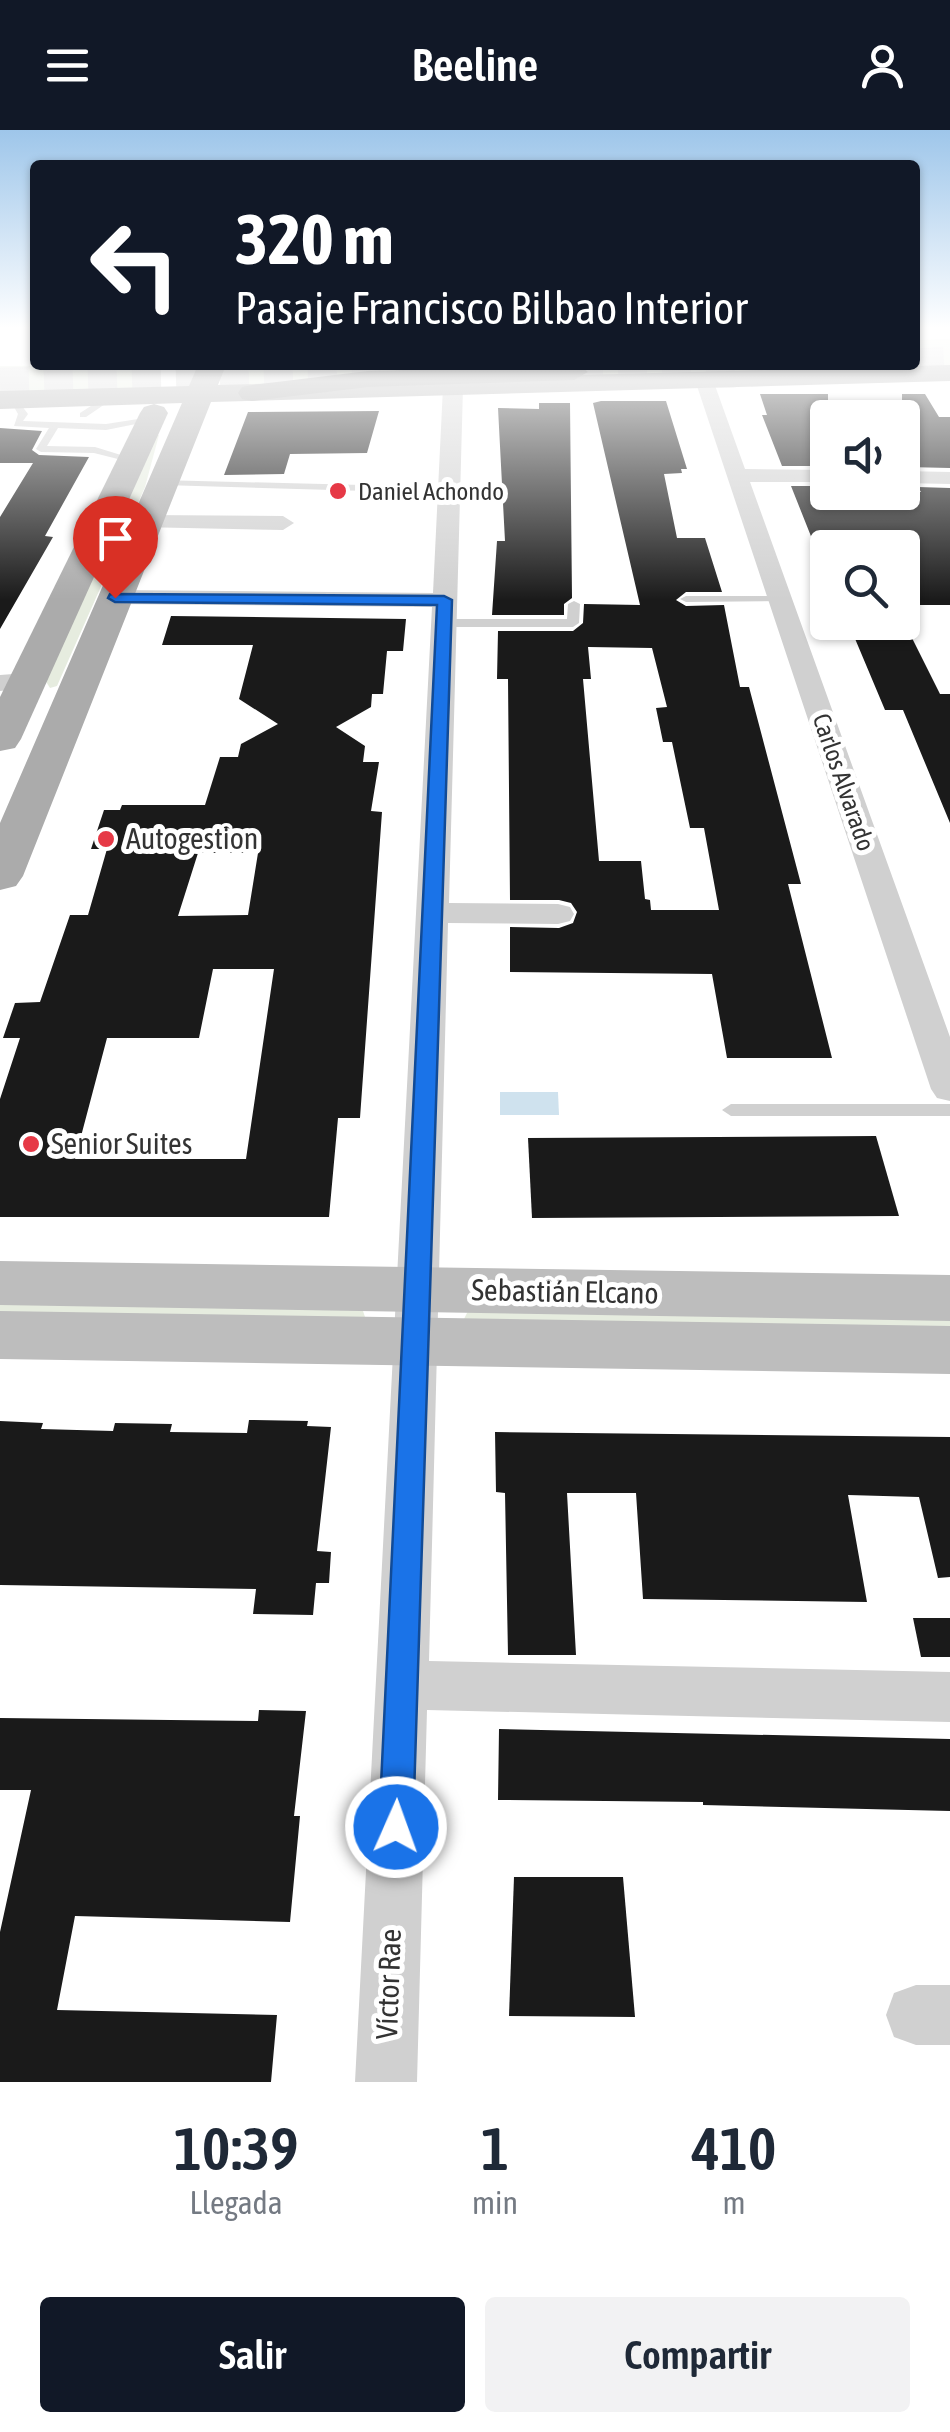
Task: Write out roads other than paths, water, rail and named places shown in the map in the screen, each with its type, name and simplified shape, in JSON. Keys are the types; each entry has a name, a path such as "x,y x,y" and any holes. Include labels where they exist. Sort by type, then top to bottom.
{"main road":[{"path":"8,704 152,418"},
{"path":"0,876 190,418"},
{"path":"8,704 50,691 62,726"}],"street":[{"name":"Víctor Rae","path":"386,2082 452,418"},
{"name":"Carlos Alvarado","path":"718,418 950,1090"},
{"path":"738,475 810,476"},
{"path":"920,484 950,478"},
{"path":"147,522 283,523"},
{"path":"115,598 444,612"},
{"path":"432,913 558,914"},
{"name":"Sebastián Elcano","path":"0,1283 950,1350"},
{"name":"Sebastián Elcano","path":"0,1335 416,1315 950,1298"},
{"path":"402,1685 950,1697"}],"lane":[{"path":"15,418 16,424 106,427 122,418"},
{"path":"90,418 106,427"},
{"path":"55,425 41,449 95,450 132,460"},
{"path":"95,450 106,427"},
{"path":"163,482 402,489"},
{"path":"686,599 780,600"},
{"path":"444,612 574,624 574,604"},
{"path":"730,1110 950,1110"}],"water":[{"path":"500,1092 558,1092 559,1115 500,1115"}],"place":[{"name":"Daniel Achondo","path":"338,491"},
{"name":"Autogestion","path":"106,839"},
{"name":"Senior Suites","path":"31,1144"}]}
